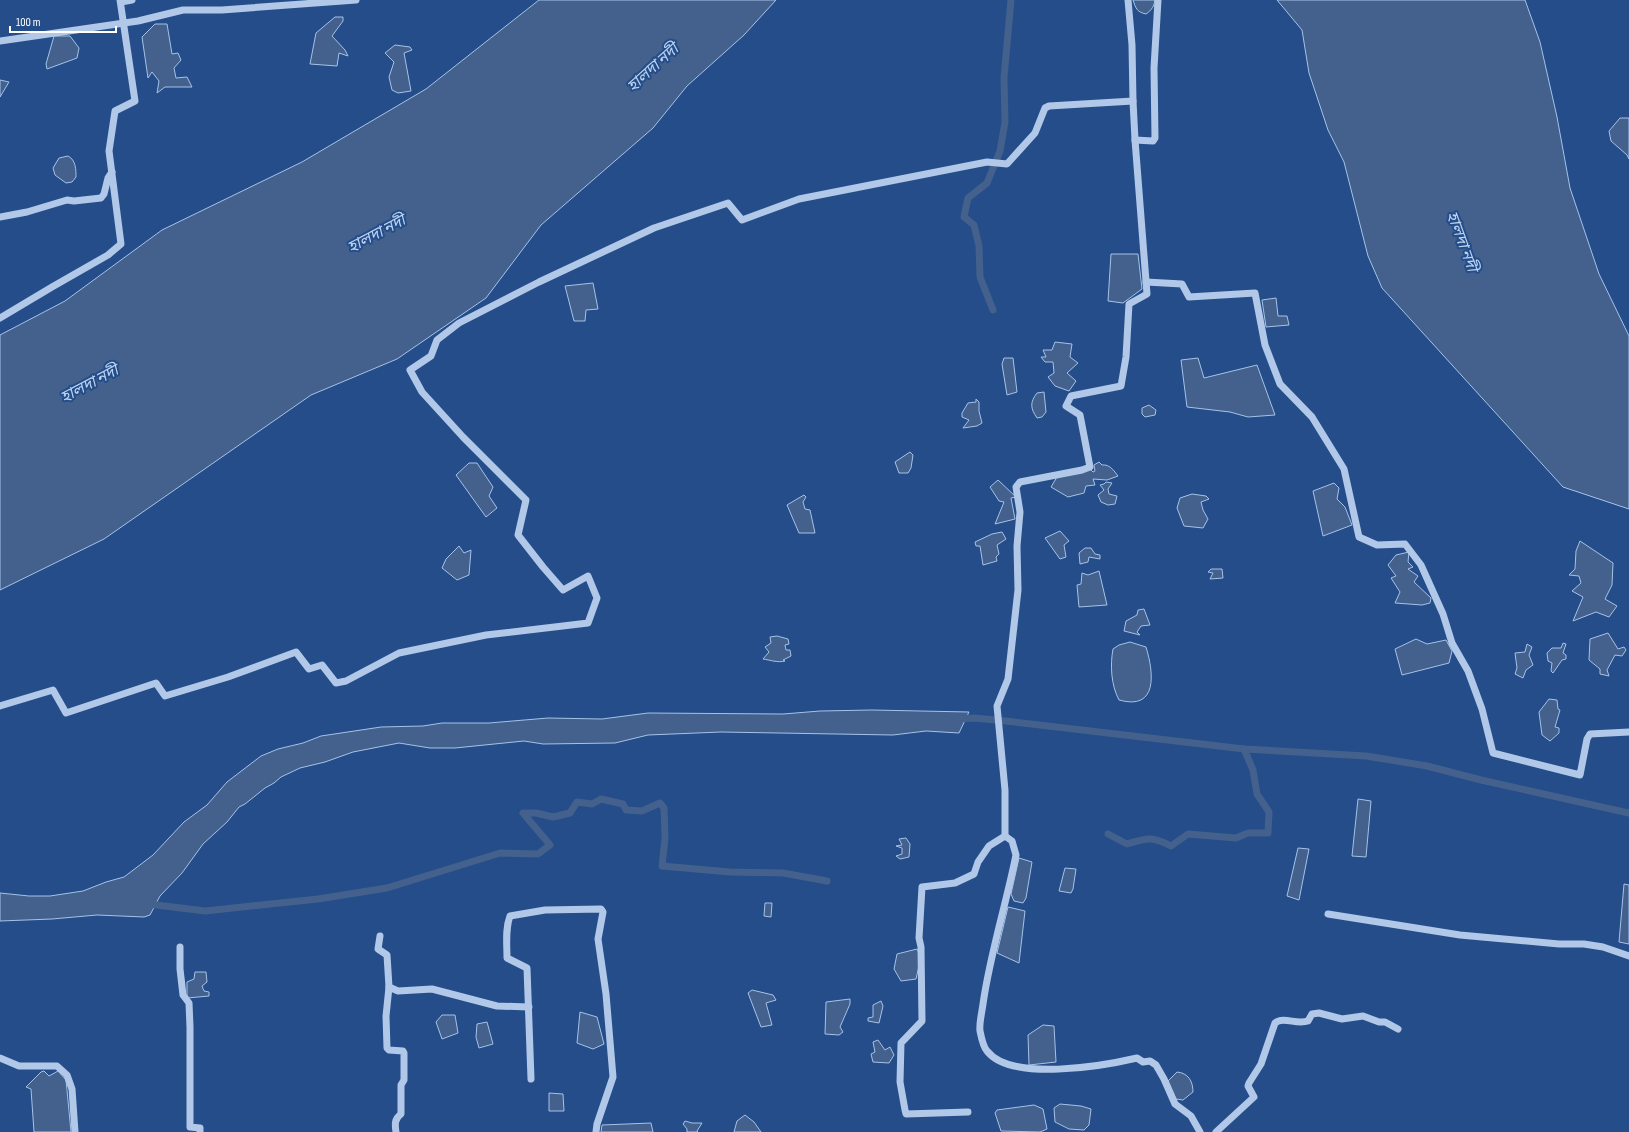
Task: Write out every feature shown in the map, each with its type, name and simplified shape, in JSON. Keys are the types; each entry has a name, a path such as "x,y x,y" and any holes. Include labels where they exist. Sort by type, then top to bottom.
{"street":[{"path":"0,318 108,255 121,244 109,151 115,112 135,101 121,1 132,0"},
{"path":"0,41 138,21 183,10 222,10 356,0"},
{"path":"1005,836 1005,790 997,706 1008,679 1018,590 1016,546 1020,512 1016,487 1020,482 1082,470 1090,467 1080,415 1066,406 1071,396 1121,386 1126,357 1129,304 1148,294 1135,140 1132,45 1128,0"},
{"path":"1135,140 1153,141 1155,138 1154,68 1158,0"},
{"path":"0,706 53,690 66,713 156,683 165,696 228,677 296,652 309,669 322,665 336,683 346,681 399,653 486,635 588,623 597,598 588,576 563,590 543,567 518,534 526,500 463,437 422,392 410,370 431,356 437,340 459,323 539,282 654,228 728,203 742,220 799,200 987,162 1007,164 1035,133 1045,108 1049,106 1133,101"},
{"path":"0,217 27,212 67,200 74,201 101,198 104,194 108,178 112,172"},
{"path":"1146,282 1182,284 1190,297 1255,293 1265,345 1280,384 1312,417 1344,469 1359,537 1377,545 1405,544 1421,565 1443,614 1452,643 1468,671 1482,709 1493,753 1580,775 1587,739 1590,734 1629,732"},
{"path":"968,1112 906,1114 900,1082 900,1043 922,1021 921,947 919,938 922,887 955,883 974,874 978,862 988,846 1005,836"},
{"path":"1005,836 1012,841 1016,856 986,984 980,1031 986,1051 1002,1062 1037,1070 1065,1069 1111,1064 1137,1058 1143,1062 1150,1061 1156,1065 1175,1104 1191,1116 1200,1132"},
{"path":"531,1079 527,968 507,958 506,930 510,916 545,910 601,909 603,912 598,939 606,994 613,1077 597,1124 596,1132"},
{"path":"1328,914 1460,935 1559,944 1584,944 1603,947 1629,956"},
{"path":"380,936 378,949 387,955 389,987 386,1016 387,1048 389,1050 403,1051 404,1053 404,1080 400,1085 400,1114 396,1118 396,1132"},
{"path":"180,947 180,968 183,995 189,1003 190,1127 200,1128 200,1132"},
{"path":"389,987 398,991 432,989 497,1006 529,1007"},
{"path":"1216,1132 1254,1097 1248,1086 1261,1064 1275,1023 1278,1021 1286,1020 1300,1023 1308,1021 1312,1014 1319,1013 1342,1019 1363,1016 1378,1022 1385,1022 1398,1029"},
{"path":"0,1058 18,1066 57,1066 67,1074 72,1089 75,1132"}],"water":[{"name":"হালদা নদী","path":"539,0 776,0 744,35 687,86 653,128 541,225 486,298 397,359 311,395 104,539 0,590 0,335 65,301 162,230 302,162 426,89"},
{"path":"1133,0 1155,0 1152,8 1146,14 1137,10"},
{"name":"হালদা নদী","path":"1277,0 1525,0 1540,42 1557,117 1570,188 1599,274 1629,336 1629,509 1563,487 1382,288 1368,256 1344,162 1328,130 1309,73 1302,30"},
{"path":"335,17 343,17 343,21 332,36 345,50 348,56 339,53 337,66 310,64 316,33"},
{"path":"155,24 167,24 172,54 178,53 181,60 174,68 176,78 187,77 192,87 165,87 157,93 159,81 152,72 148,78 142,37"},
{"path":"54,36 70,36 79,48 77,58 47,69 46,64"},
{"path":"395,45 410,47 412,50 404,53 411,91 398,93 392,90 389,77 394,62 385,53"},
{"path":"0,80 9,82 0,97"},
{"path":"1620,118 1629,118 1629,159 1627,155 1611,141 1609,131"},
{"path":"68,156 73,160 76,168 76,177 72,182 66,183 55,175 53,168 59,158"},
{"path":"1111,254 1138,254 1142,289 1123,303 1108,301"},
{"path":"593,283 598,309 586,310 585,321 574,321 565,286"},
{"path":"1276,298 1278,316 1287,316 1289,325 1266,327 1262,300"},
{"path":"1055,342 1072,344 1070,357 1078,363 1067,373 1076,381 1069,391 1055,386 1048,377 1054,373 1053,362 1045,362 1041,357 1046,357 1043,350 1052,350"},
{"path":"1004,358 1013,358 1017,392 1007,395 1002,364"},
{"path":"1198,358 1204,378 1257,365 1275,415 1248,417 1230,412 1187,407 1181,360"},
{"path":"1044,392 1046,412 1042,417 1037,418 1032,408 1032,402 1037,393"},
{"path":"976,399 979,402 979,411 982,423 977,426 963,428 969,420 962,417 962,413 968,403 976,402"},
{"path":"1149,405 1156,410 1155,415 1145,417 1142,414 1142,408"},
{"path":"910,452 913,455 911,468 908,473 899,473 895,462"},
{"path":"1099,462 1102,465 1110,467 1118,476 1107,480 1093,479 1095,485 1086,486 1084,493 1068,497 1051,487 1057,477 1090,469 1093,472 1095,471 1094,465"},
{"path":"469,463 477,463 493,487 489,496 497,508 486,517 456,475"},
{"path":"998,480 1016,497 1011,498 1015,519 995,524 1004,502 999,501 990,487"},
{"path":"1106,482 1112,483 1108,489 1109,494 1117,496 1115,504 1108,505 1101,502 1098,495 1104,490 1100,485"},
{"path":"1334,483 1339,488 1337,499 1345,507 1352,525 1323,536 1313,491"},
{"path":"1192,494 1206,496 1209,499 1201,502 1208,519 1203,528 1184,526 1177,508 1180,498"},
{"path":"804,495 806,497 803,502 805,509 810,510 815,533 799,533 787,505"},
{"path":"1060,531 1069,541 1064,545 1066,557 1060,559 1045,538"},
{"path":"1002,532 1006,539 997,545 999,554 996,557 997,561 983,565 980,546 976,546 975,542 992,534"},
{"path":"1580,541 1613,563 1612,585 1605,599 1617,606 1609,617 1596,612 1573,621 1583,597 1572,591 1581,583 1579,576 1569,575 1575,569 1576,551"},
{"path":"459,546 464,553 471,550 469,575 457,580 442,568 446,559"},
{"path":"1085,548 1091,548 1095,554 1100,555 1100,559 1089,557 1088,562 1080,564 1079,553"},
{"path":"1409,552 1408,562 1413,567 1408,569 1418,576 1414,582 1431,598 1430,603 1422,605 1395,603 1400,592 1391,578 1396,576 1388,565 1396,555"},
{"path":"1211,569 1222,569 1223,578 1210,579 1213,573 1208,572"},
{"path":"1099,571 1107,605 1079,607 1077,585 1081,584 1082,573 1088,575"},
{"path":"1144,609 1150,625 1141,626 1137,632 1140,635 1124,631 1126,621 1137,615 1138,610"},
{"path":"1608,633 1618,649 1624,647 1626,650 1622,656 1615,655 1607,670 1609,676 1600,674 1600,669 1589,660 1590,639"},
{"path":"777,636 788,639 789,644 785,645 786,650 790,650 791,656 782,662 763,659 769,652 765,647 771,643 770,637"},
{"path":"1416,639 1427,644 1446,640 1452,651 1449,663 1402,675 1395,649"},
{"path":"1130,642 1146,647 1151,668 1150,687 1147,695 1141,700 1132,702 1119,700 1114,688 1111,668 1113,649 1119,645"},
{"path":"1563,643 1566,644 1563,653 1566,655 1566,659 1562,660 1553,673 1551,671 1552,663 1548,661 1547,653 1552,648 1561,648"},
{"path":"1527,644 1532,647 1529,655 1533,665 1526,670 1523,678 1515,674 1517,668 1515,653 1525,652"},
{"path":"1549,699 1557,700 1558,709 1560,710 1555,727 1559,728 1559,733 1550,741 1542,735 1539,712"},
{"path":"872,710 969,712 959,733 926,731 893,735 721,732 648,735 615,743 543,744 524,741 455,748 430,748 399,743 353,752 325,762 300,768 281,777 239,807 227,822 203,844 182,873 160,896 150,915 144,917 97,915 52,919 0,921 0,893 29,896 50,896 83,891 124,877 153,855 184,822 207,805 227,782 261,756 278,749 303,743 321,736 381,727 423,726 442,723 489,723 548,718 602,719 648,713 783,714 820,711"},
{"path":"1358,799 1371,801 1366,857 1352,856"},
{"path":"906,838 910,844 909,857 900,859 896,856 902,854 902,848 896,846 902,845 899,839"},
{"path":"1298,848 1309,849 1299,900 1287,896"},
{"path":"1019,858 1032,862 1026,898 1023,903 1014,901 1011,894"},
{"path":"1065,868 1076,869 1071,893 1059,891"},
{"path":"1624,884 1629,885 1629,944 1619,942"},
{"path":"765,903 772,903 771,917 764,916"},
{"path":"1008,907 1025,911 1019,963 997,953"},
{"path":"917,949 921,957 916,979 901,981 894,969 897,954"},
{"path":"195,972 206,972 207,982 202,986 204,991 209,992 209,996 187,998 187,982 194,979"},
{"path":"752,990 773,995 776,1000 766,1003 772,1025 761,1027 748,993"},
{"path":"850,999 850,1004 840,1027 843,1032 839,1035 825,1034 826,1002"},
{"path":"881,1001 883,1006 879,1023 868,1021 868,1018 873,1017 873,1005"},
{"path":"580,1012 597,1017 604,1044 593,1049 577,1043"},
{"path":"442,1015 455,1015 458,1033 442,1039 436,1022"},
{"path":"487,1022 493,1044 479,1048 476,1037 477,1024"},
{"path":"1043,1025 1054,1026 1056,1062 1029,1065 1028,1035"},
{"path":"878,1040 885,1050 890,1047 894,1055 889,1063 873,1062 871,1054 875,1052 873,1042"},
{"path":"44,1071 49,1076 58,1071 66,1080 71,1132 34,1132 31,1089 26,1087 41,1072"},
{"path":"1177,1072 1187,1076 1192,1084 1193,1092 1183,1100 1176,1099 1168,1081"},
{"path":"549,1093 563,1094 564,1111 549,1111"},
{"path":"1060,1104 1081,1106 1091,1109 1089,1125 1084,1130 1069,1129 1055,1122 1054,1108"},
{"path":"1034,1105 1043,1109 1047,1129 1040,1132 1001,1131 995,1113 997,1110"},
{"path":"745,1115 754,1122 761,1132 734,1132 737,1121"},
{"path":"685,1121 702,1123 697,1131 698,1132 687,1132 687,1129 683,1124"},
{"path":"651,1123 653,1132 601,1132 602,1125"}],"waterway":[{"path":"993,310 980,277 979,246 974,225 964,217 968,198 987,183 1000,151 1005,122 1004,78 1011,0"},
{"path":"957,719 974,718 1006,721 1244,749 1366,756 1427,766 1481,780 1629,813"},
{"path":"1108,834 1127,844 1140,840 1154,839 1171,846 1188,834 1236,838 1248,833 1268,833 1269,812 1257,794 1253,770 1244,749"},
{"path":"148,904 205,911 318,899 387,888 500,853 538,854 550,845 523,813 536,813 553,817 570,813 577,802 592,804 601,799 623,804 626,810 642,811 660,803 664,808 665,838 662,866 730,872 783,873 827,881"}]}
